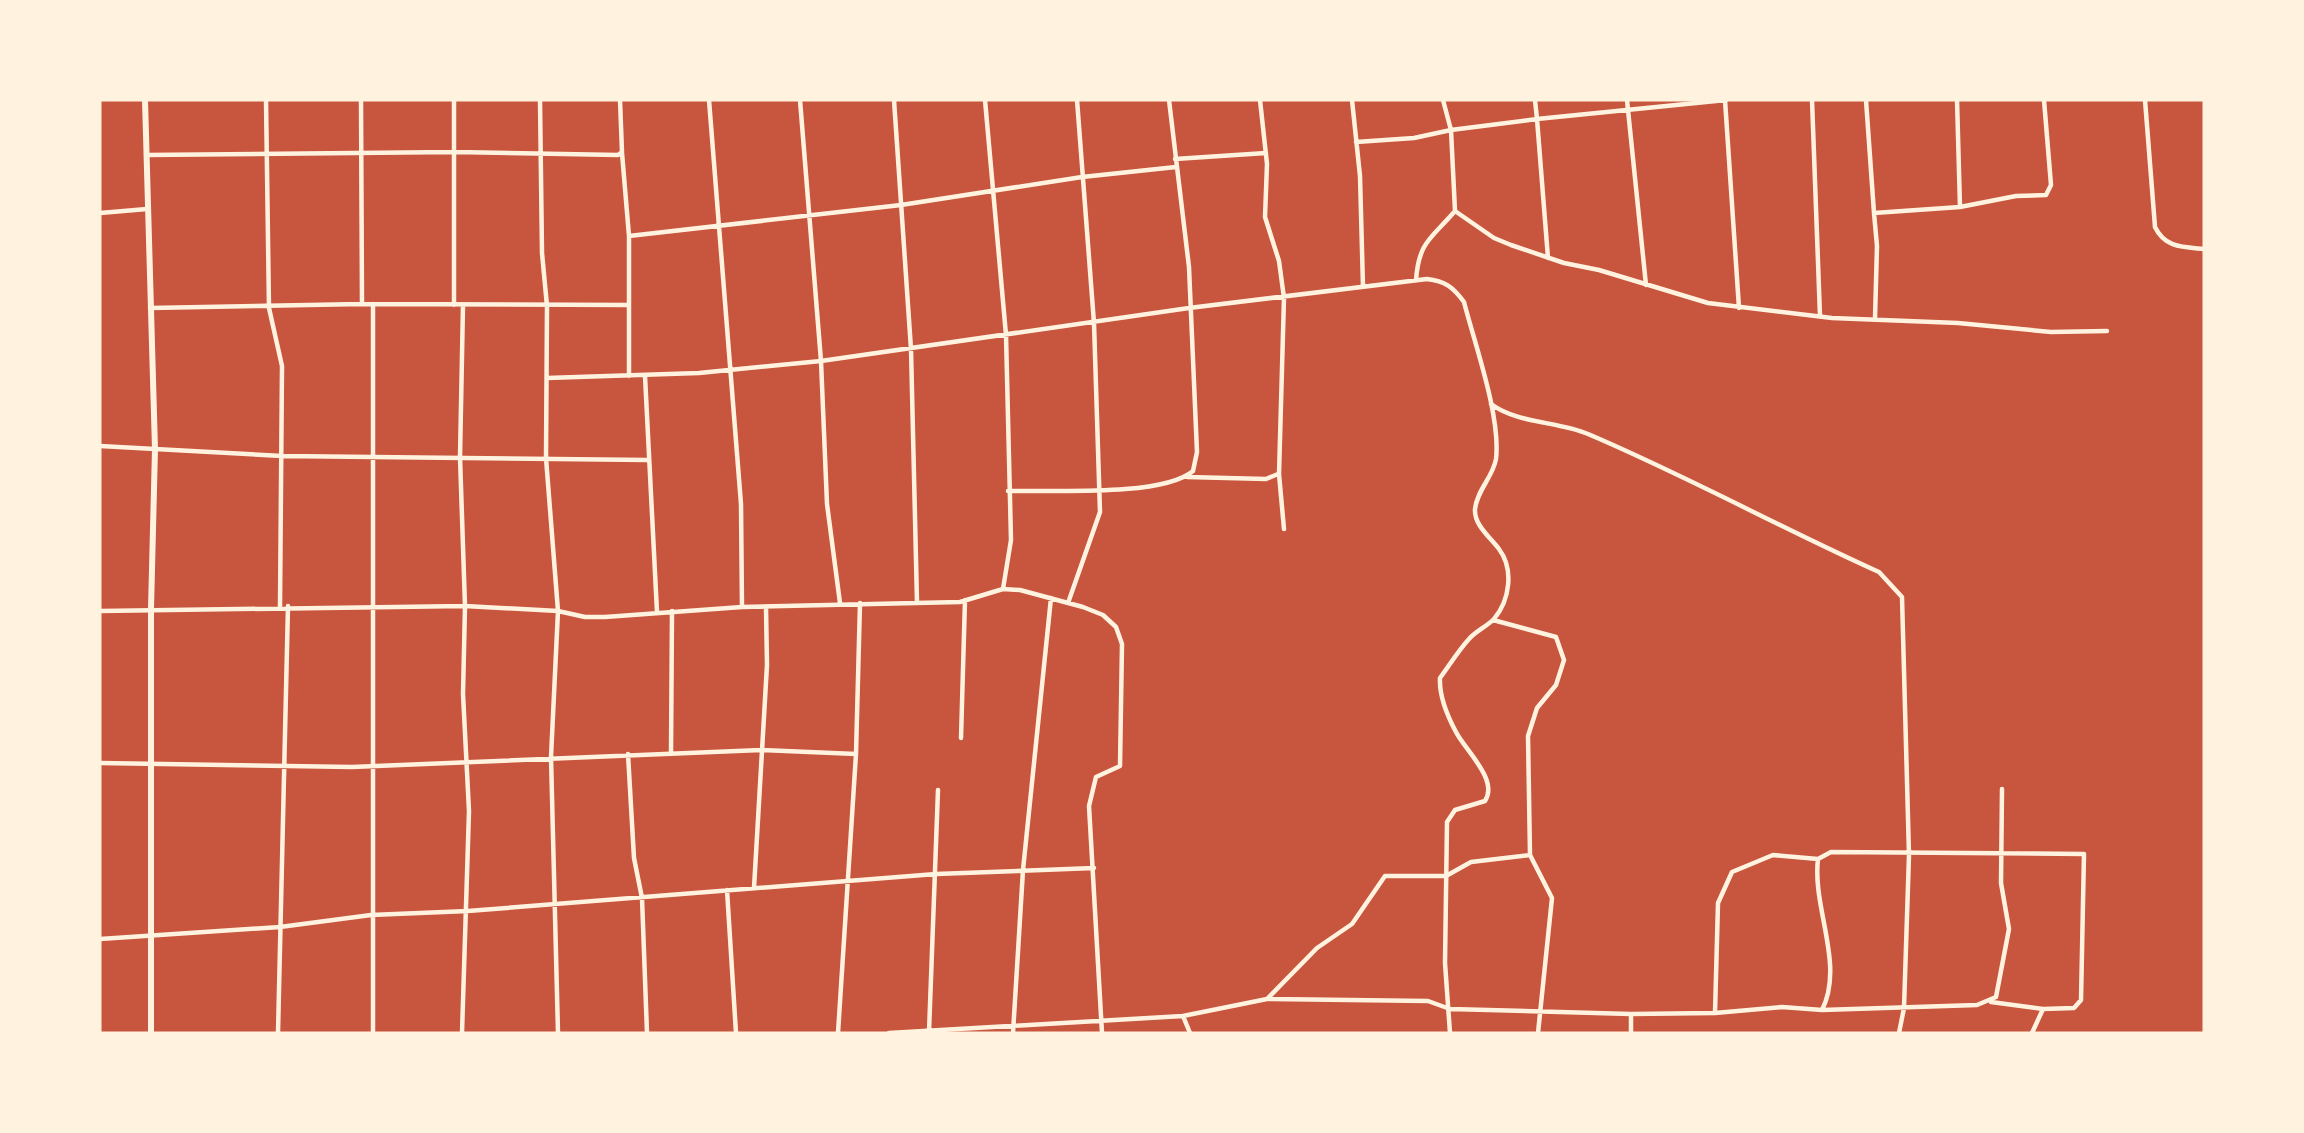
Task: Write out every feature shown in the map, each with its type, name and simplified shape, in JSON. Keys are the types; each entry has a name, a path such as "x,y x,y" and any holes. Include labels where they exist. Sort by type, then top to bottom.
{"street":[{"path":"145,100 155,449 151,609 151,1033"},
{"path":"266,100 269,308 282,366 280,607"},
{"path":"361,100 362,304"},
{"path":"454,100 454,305"},
{"path":"540,100 542,253 547,306 546,458 558,611 551,757 558,1033"},
{"path":"620,100 629,236 629,376"},
{"path":"709,100 741,504 742,607"},
{"path":"800,100 821,362 827,504 840,603"},
{"path":"894,100 911,349 917,602"},
{"path":"985,100 1006,335 1010,540 1003,589"},
{"path":"1068,603 1096,527 1101,490 1094,323 1077,100"},
{"path":"1169,100 1189,267 1197,452 1193,471 1186,477"},
{"path":"1260,100 1266,153 1265,217 1279,261 1284,298 1279,474 1284,528"},
{"path":"1352,100 1363,287"},
{"path":"1416,280 1418,255 1422,246 1455,211 1451,130 1443,100"},
{"path":"1535,100 1548,258"},
{"path":"1627,100 1646,285"},
{"path":"1356,142 1415,138 1451,130 1537,119 1726,100 1739,308"},
{"path":"1812,100 1820,316"},
{"path":"1866,100 1877,246 1875,319"},
{"path":"1957,100 1960,207"},
{"path":"1874,213 1960,207 2016,196 2046,195 2051,185 2044,100"},
{"path":"2145,100 2155,227 2160,237 2169,244 2204,249"},
{"path":"145,155 361,152 618,155 622,152"},
{"path":"1175,159 1266,153"},
{"path":"629,236 901,205 1082,177 1176,167"},
{"path":"100,213 147,209"},
{"path":"1455,211 1494,238 1548,258 1708,303 1820,316 1958,323 2051,332 2107,331"},
{"path":"547,378 732,371 821,362 1189,308 1416,280 1442,281 1454,288 1464,302 1491,403 1496,462 1478,497 1475,511 1478,522 1508,566 1509,578 1502,607 1493,620 1469,639 1440,678 1441,696 1456,733 1482,771 1489,788 1485,801 1455,810 1447,822 1445,962 1450,1033"},
{"path":"149,308 269,308 362,304 629,305"},
{"path":"373,304 373,1033"},
{"path":"462,1033 468,911 465,606 460,457 463,305"},
{"path":"645,376 647,460 657,611"},
{"path":"1491,403 1503,412 1583,432 1638,455 1879,572 1902,597 1909,855 1904,1009 1899,1033"},
{"path":"100,446 282,456 647,460"},
{"path":"1008,491 1101,490 1166,484 1186,477 1266,479 1279,474"},
{"path":"100,611 288,606 465,606 558,611 584,617 742,607 965,600 1003,589 1020,590 1051,598 1103,615 1116,627 1122,644 1120,766 1096,777 1089,806 1102,1033"},
{"path":"1013,1033 1023,870 1051,598"},
{"path":"961,738 965,600"},
{"path":"838,1033 856,754 860,603"},
{"path":"278,1033 288,606"},
{"path":"754,888 767,665 766,608"},
{"path":"671,753 672,611"},
{"path":"1493,620 1556,637 1564,660 1556,685 1537,708 1528,736 1530,855 1552,898 1538,1011 1538,1033"},
{"path":"100,763 374,766 761,750 856,754"},
{"path":"628,754 634,858 642,898 647,1033"},
{"path":"1991,1002 1996,997 2010,929 2001,883 2003,789"},
{"path":"929,1032 939,790"},
{"path":"888,1033 1183,1016 1267,999 1428,1001 1450,1009 1631,1014 1715,1013 1769,1008 1904,1009 1991,1002 2043,1009 2074,1008 2081,1000 2084,854 1909,855 1831,852 1818,859 1773,855 1732,872 1718,903 1715,1013"},
{"path":"1267,999 1317,948 1352,924 1385,876 1446,876 1471,862 1530,855"},
{"path":"1818,859 1815,883 1831,975 1831,993 1822,1010"},
{"path":"100,939 280,927 371,915 468,911 936,874 1094,868"},
{"path":"727,890 736,1033"},
{"path":"2032,1033 2043,1009"},
{"path":"1631,1014 1631,1033"},
{"path":"1183,1016 1190,1033"},
{"path":"1631,1026 1638,1033"}]}
